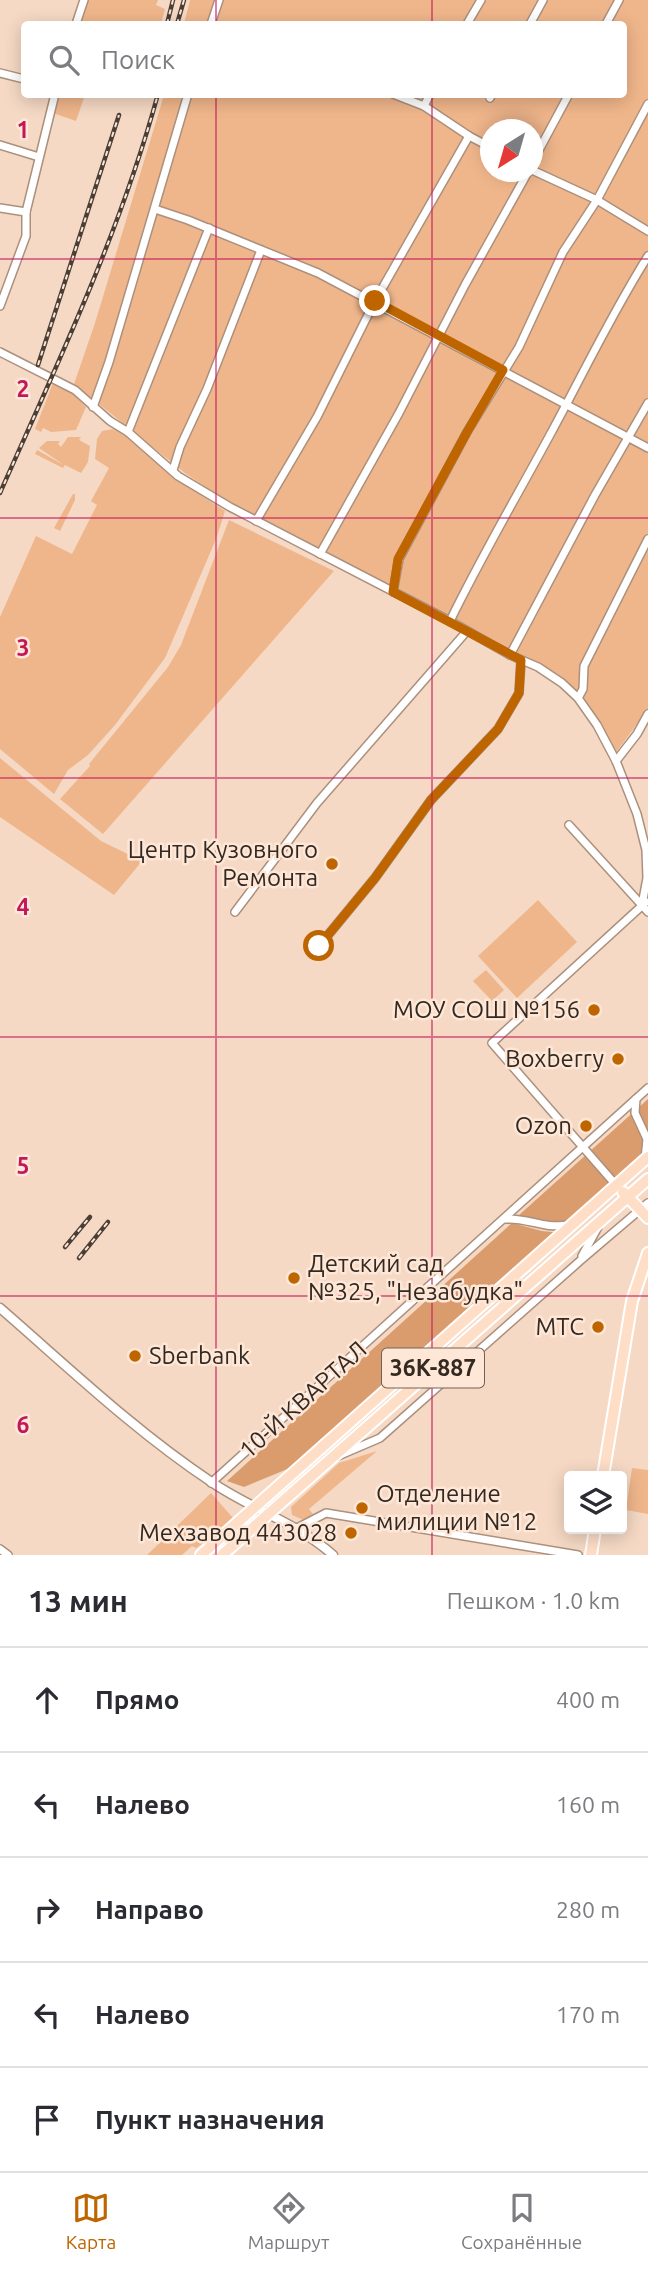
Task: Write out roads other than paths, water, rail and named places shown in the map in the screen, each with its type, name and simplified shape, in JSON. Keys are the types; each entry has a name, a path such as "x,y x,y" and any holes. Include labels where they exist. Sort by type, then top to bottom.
{"main road":[{"name":"36К-887","path":"201,1555 647,1158"},
{"name":"36К-887","path":"222,1555 648,1179"},
{"path":"616,1185 646,1211"},
{"path":"604,1471 630,1309 638,1277 648,1254"},
{"path":"591,1555 594,1534"}],"street":[{"path":"77,21 84,0"},
{"path":"212,21 219,0"},
{"path":"469,21 481,0"},
{"path":"532,21 543,0"},
{"path":"608,21 619,0"},
{"path":"0,73 21,78"},
{"path":"1,301 26,236 26,212 54,98"},
{"path":"93,407 187,98"},
{"path":"403,98 424,106 480,142"},
{"path":"424,106 428,98"},
{"path":"543,144 567,98"},
{"path":"393,592 398,559 467,432 519,347 563,252 597,200 648,104"},
{"path":"256,521 317,418 375,301 468,136"},
{"path":"0,145 39,156"},
{"path":"543,177 597,200 648,231"},
{"path":"320,554 524,182"},
{"path":"0,208 26,212"},
{"path":"155,209 318,273 648,448"},
{"path":"128,432 209,229"},
{"path":"173,470 261,250"},
{"path":"450,621 473,573 648,256"},
{"path":"0,352 75,390 178,476 256,521 510,655 538,667 578,698 597,725 616,761 638,814 646,850 646,906 492,1043 616,1185"},
{"path":"510,655 595,495 648,403"},
{"path":"578,698 583,689 584,666 648,539"},
{"path":"235,912 317,803 467,631"},
{"path":"319,946 375,878 431,800 498,729 519,693 521,660"},
{"path":"616,761 637,734 648,714"},
{"path":"569,824 646,906"},
{"name":"10-Й КВАРТАЛ","path":"211,1483 648,1088"},
{"path":"636,1099 635,1113 646,1139 647,1158"},
{"path":"332,1458 380,1438 580,1260 646,1211"},
{"path":"505,1219 515,1218 553,1227 570,1225"},
{"path":"580,1260 601,1219"},
{"path":"0,1308 123,1414 211,1483 297,1528 333,1555"},
{"path":"297,1528 326,1513 578,1555"},
{"path":"0,1549 8,1555"}],"railway":[{"path":"168,21 173,0"},
{"path":"178,21 184,0"},
{"path":"0,493 107,247 157,98"},
{"path":"38,365 119,115"},
{"path":"65,1247 90,1217"},
{"path":"79,1258 108,1222"}],"place":[{"name":"Центр Кузовного Ремонта","path":"332,864"},
{"name":"МОУ СОШ №156","path":"594,1010"},
{"name":"Boxberry","path":"618,1059"},
{"name":"Ozon","path":"586,1126"},
{"name":"Детский сад №325, \"Незабудка\"","path":"294,1278"},
{"name":"МТС","path":"598,1327"},
{"name":"Sberbank","path":"135,1356"},
{"name":"Отделение милиции №12","path":"362,1508"},
{"name":"Мехзавод 443028","path":"351,1533"}]}
